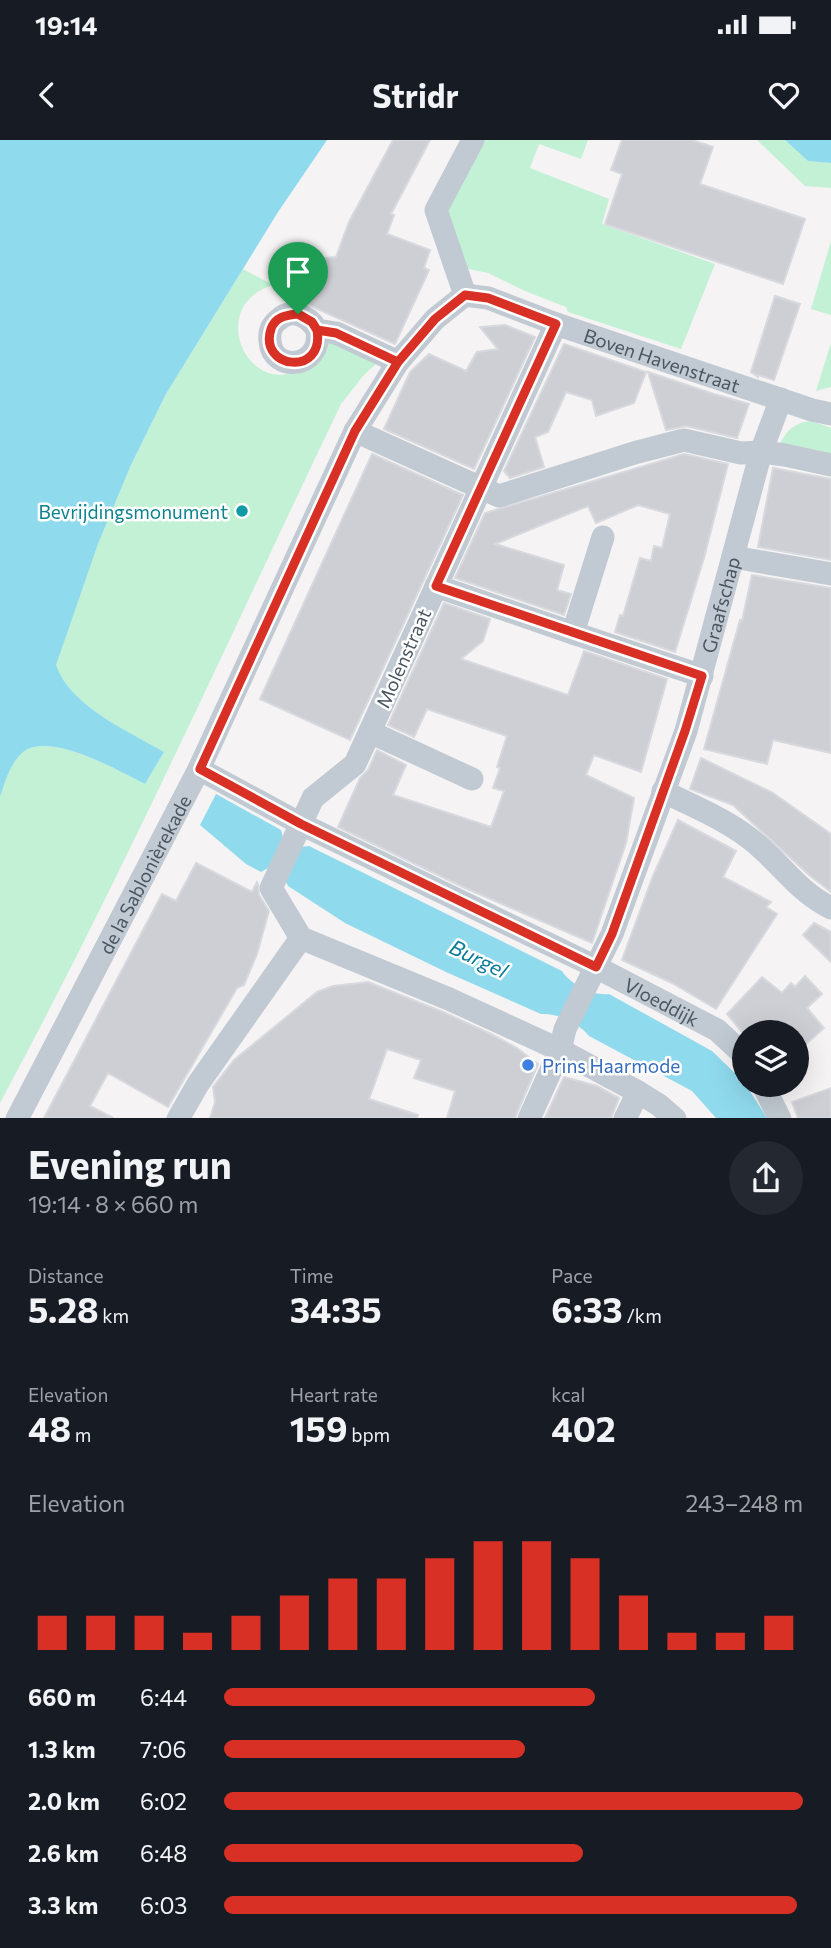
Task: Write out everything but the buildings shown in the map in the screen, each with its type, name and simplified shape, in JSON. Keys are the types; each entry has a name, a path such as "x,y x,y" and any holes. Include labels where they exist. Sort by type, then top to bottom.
{"street":[{"path":"465,295 436,210 473,140"},
{"name":"Boven Havenstraat","path":"465,295 488,298 556,324 830,414"},
{"name":"de la Sablonièrekade","path":"17,1118 200,769 355,431 398,362 435,319 465,295"},
{"name":"Molenstraat","path":"301,938 271,885 313,798 355,764 556,324"},
{"path":"317,330 336,333 398,362"},
{"name":"Graafschap","path":"529,1118 612,934 685,731 761,452 781,399"},
{"path":"355,431 499,496 684,440 741,453 761,452 831,465"},
{"path":"573,632 603,537"},
{"path":"733,557 831,574"},
{"path":"436,586 702,676"},
{"path":"370,732 472,779"},
{"name":"Vloeddijk","path":"200,769 297,832 591,976 717,1030 732,1044"},
{"path":"663,791 729,824 751,839 812,899 831,908"},
{"path":"178,1118 198,1084 301,938 449,999 562,1040 675,1118"},
{"path":"625,1118 638,1092"},
{"path":"769,1097 780,1118"}],"green space":[{"path":"482,140 588,140 581,159 539,144 530,168 609,199 602,224 715,264 681,349 568,312 566,307 488,273 468,269 446,210"},
{"path":"757,140 785,140 808,161 831,163 831,188 805,186"},
{"path":"831,241 831,315 811,309"},
{"path":"243,269 273,285 254,295 242,309 238,325 240,342 247,357 259,368 274,374 292,373 327,339 379,361 341,404 175,756 0,1103 0,797 14,762 22,753 34,747 49,746 83,755 145,784 164,752 117,726 87,705 63,680 55,665 98,544 131,465 166,394"},
{"path":"831,343 831,387 816,391"},
{"path":"812,421 831,428 831,458 780,444 792,428"}],"water":[{"path":"0,140 327,140 278,212 166,394 131,465 98,544 56,665 63,680 87,705 164,752 145,784 84,755 49,746 34,747 22,753 14,762 0,797"},
{"path":"785,140 831,140 831,163 808,161"},
{"name":"Burgel","path":"216,794 281,830 283,838 300,847 309,846 562,971 571,981 583,988 609,994 712,1051 732,1070 732,1097 754,1097 767,1118 716,1118 692,1091 589,1036 574,1023 554,1015 541,1014 345,923 288,886 284,878 268,868 261,872 246,864 200,825"}],"place":[{"name":"Bevrijdingsmonument","path":"242,511"},
{"name":"Prins Haarmode","path":"528,1065"}],"route":[{"path":"298,314 287,314 279,318 270,332 273,352 285,361 294,363 311,356 317,346 317,330 336,333 398,362 435,319 465,295 488,298 556,324 436,586 702,676 612,934 596,967 301,824 200,769 355,431 398,362 336,333 317,330 306,316 298,314"}]}
